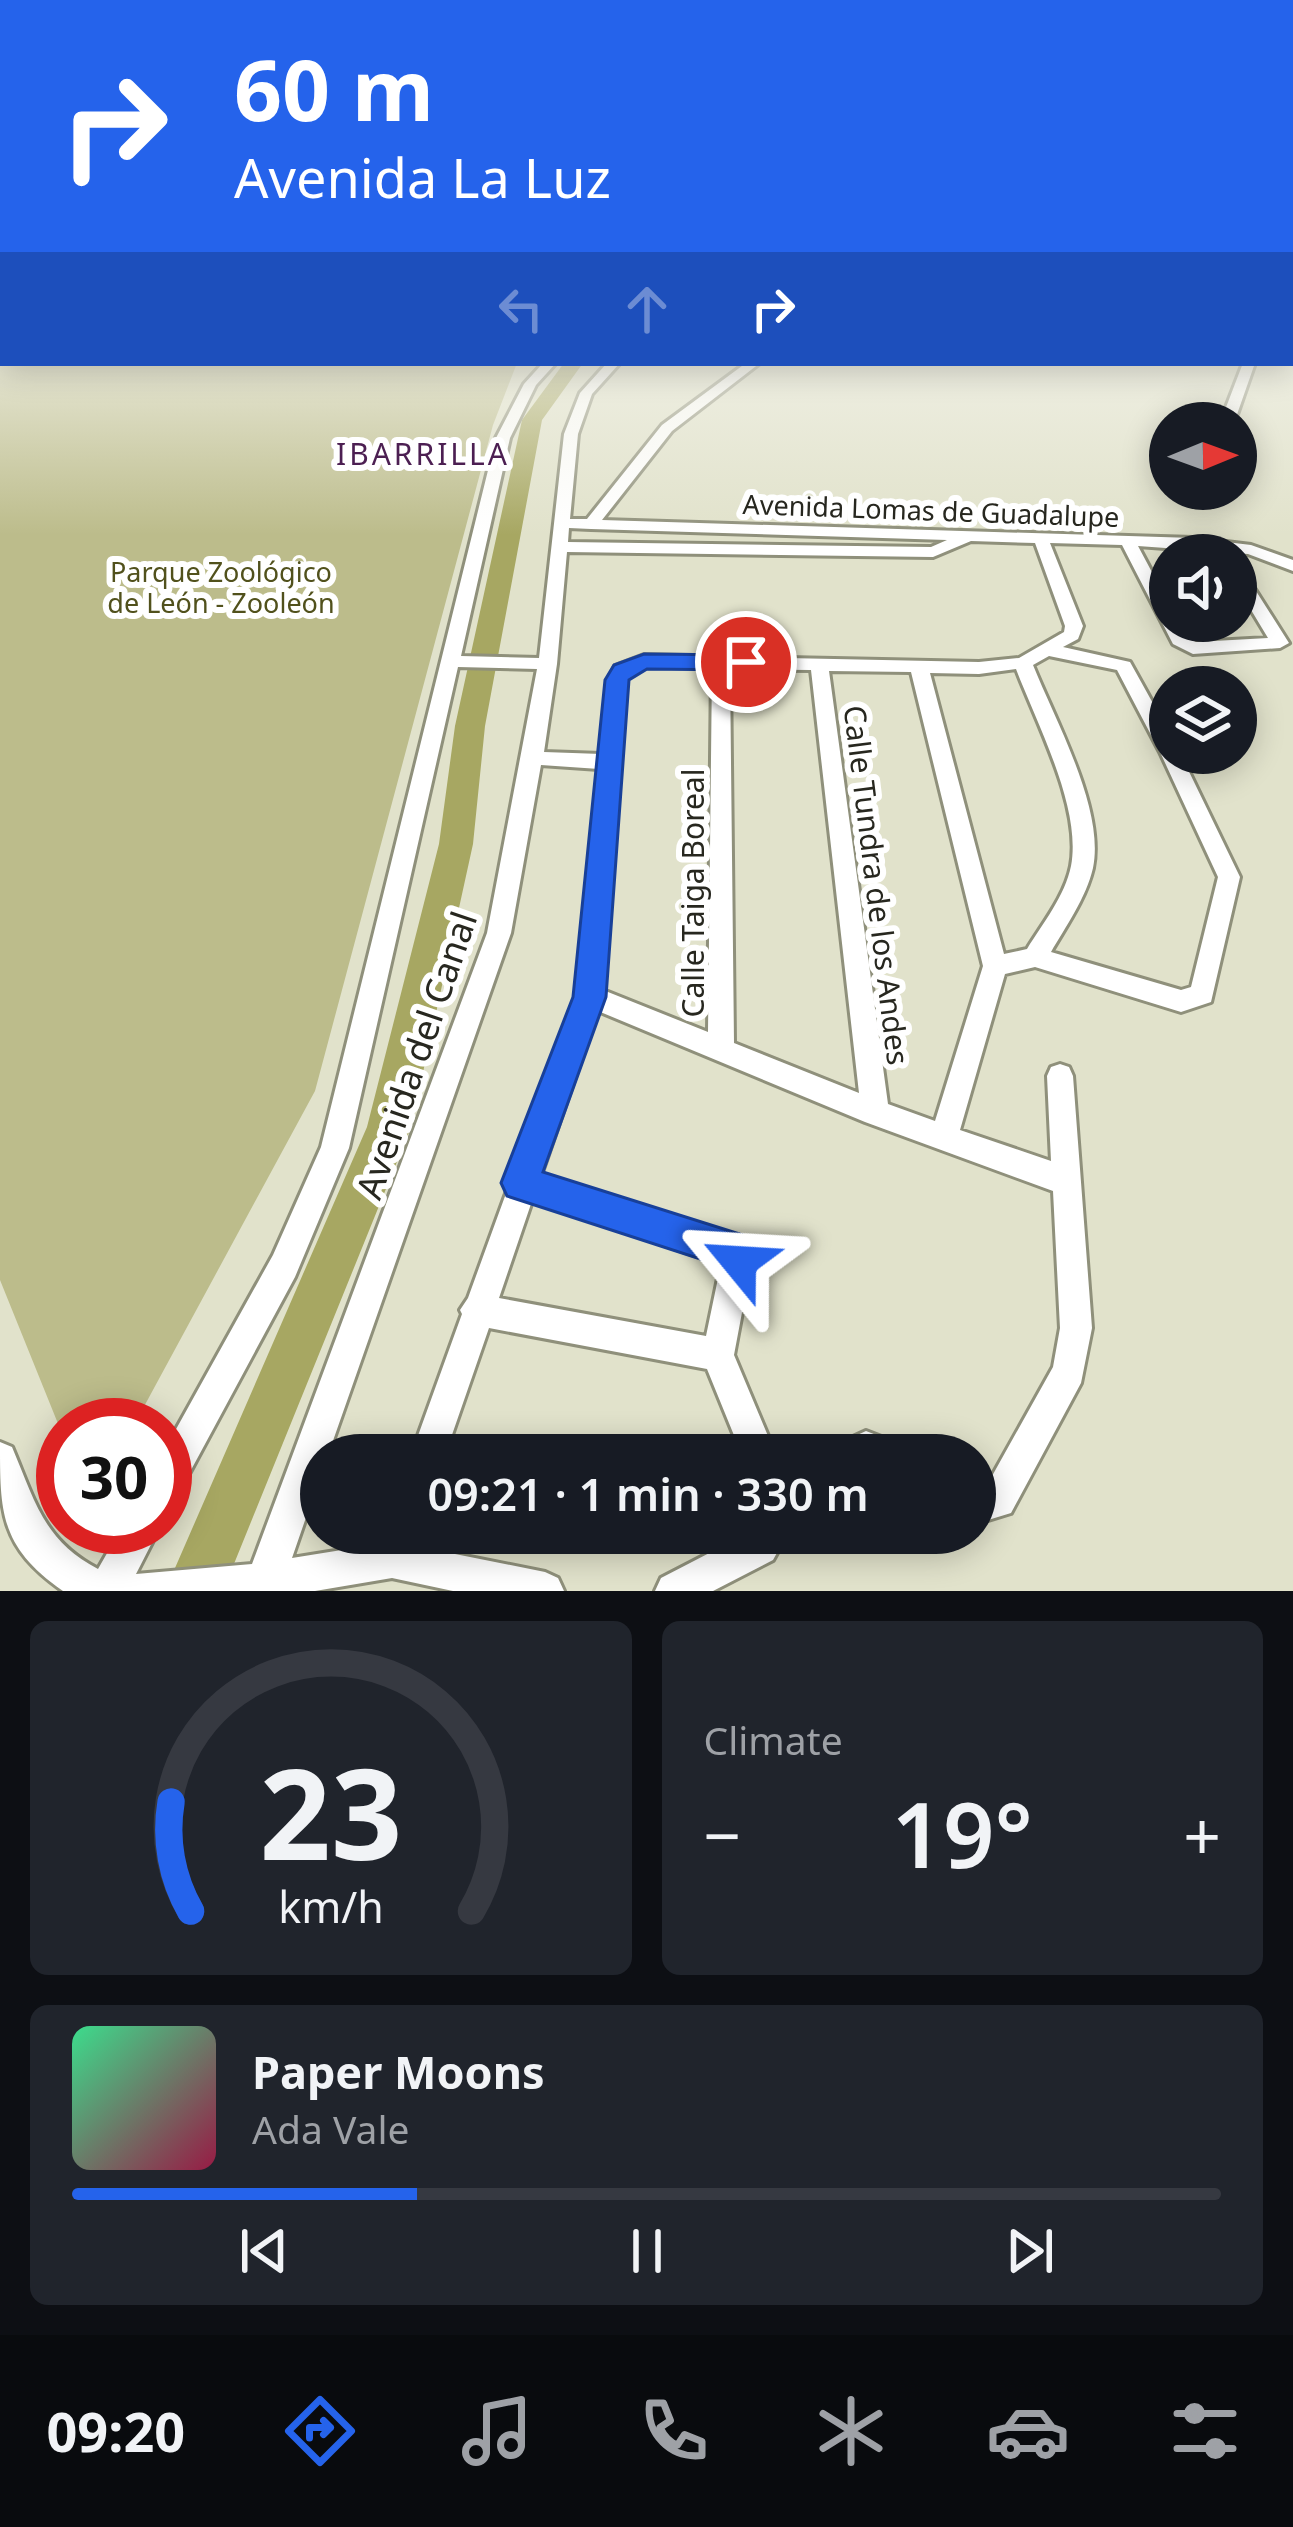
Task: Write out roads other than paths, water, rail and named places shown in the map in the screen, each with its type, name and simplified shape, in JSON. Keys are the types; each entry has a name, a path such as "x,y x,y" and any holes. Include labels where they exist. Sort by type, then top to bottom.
{"street":[{"path":"192,1435 284,1266 334,1148 456,662 503,438 529,386"},
{"name":"Avenida del Canal","path":"252,1586 499,933 534,758 535,663 571,531 571,434 592,386"},
{"path":"571,531 667,428 723,386"},
{"path":"571,531 933,552 969,536"},
{"name":"Avenida Lomas de Guadalupe","path":"571,531 1149,543"},
{"path":"435,1434 520,1183 590,997 609,762 622,670 644,662 1023,663 1072,635 1074,626 1041,539"},
{"path":"1128,541 1149,582"},
{"name":"Avenida Lomas de Guadalupe","path":"1257,558 1293,566"},
{"path":"1182,642 1193,648 1280,643 1257,606"},
{"path":"1049,650 1124,666 1149,713"},
{"path":"456,662 535,663"},
{"name":"Calle Taiga Boreal","path":"721,662 722,1052"},
{"path":"1023,663 1084,836 1082,866 1070,896 1035,957"},
{"name":"Calle Tundra de los Andes","path":"819,664 874,1113"},
{"path":"920,666 995,966 944,1138"},
{"path":"534,758 609,762"},
{"path":"995,966 1035,957 1181,1001 1202,994 1229,877 1180,774"},
{"path":"590,997 874,1113 1063,1180"},
{"path":"996,1501 1069,1371 1076,1328 1060,1076"},
{"path":"520,1183 738,1254 718,1355 750,1434"},
{"path":"476,1310 718,1355"},
{"path":"0,1459 26,1530 53,1568 104,1591 126,1554"},
{"path":"141,1591 252,1586 367,1554"},
{"path":"422,1554 545,1591"},
{"path":"674,1591 746,1554"}],"waterway":[{"path":"194,1591 389,1127 456,844 470,726 532,420 557,386"}],"district":[{"name":"IBARRILLA","path":"423,453"}],"park label":[{"name":"Parque Zoológico de León - Zooleón","path":"221,586"}]}
